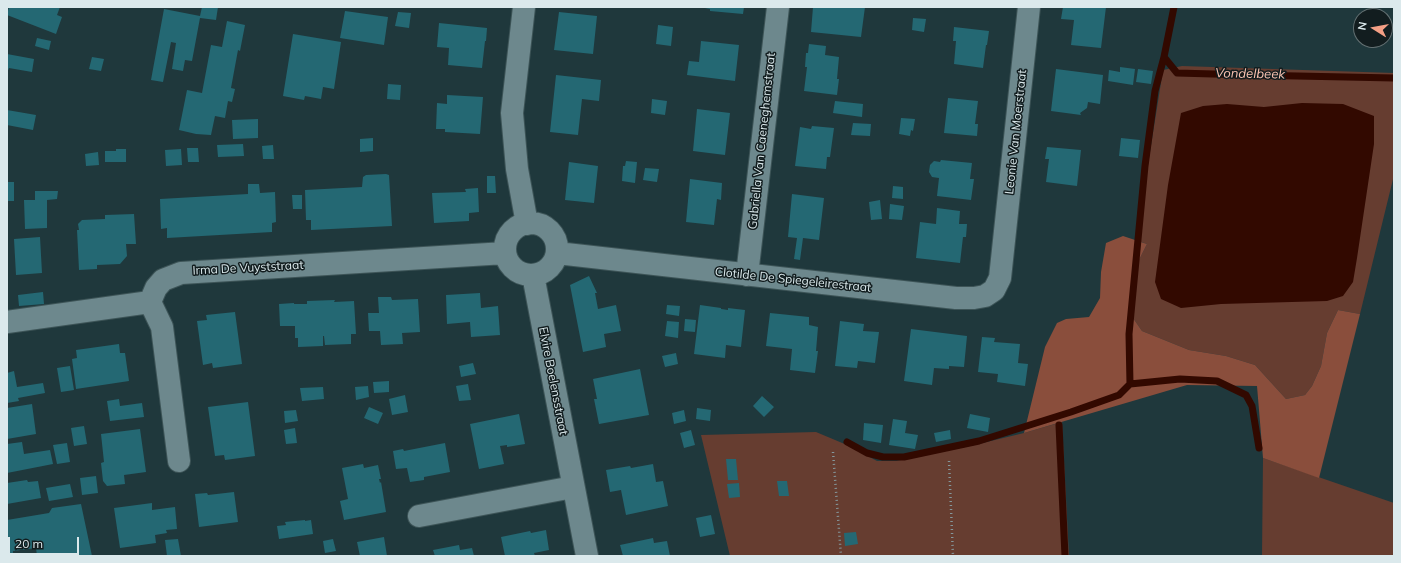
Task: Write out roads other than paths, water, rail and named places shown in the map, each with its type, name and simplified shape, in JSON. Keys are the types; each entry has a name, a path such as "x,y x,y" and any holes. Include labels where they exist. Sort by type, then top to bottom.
{"street":[{"path":"524,7 512,113 517,169 527,224"},
{"name":"Gabriella Van Caeneghemstraat","path":"747,275 778,7"},
{"name":"Leonie Van Moerstraat","path":"1003,257 1029,7"},
{"path":"527,224 538,224 548,230 557,244 555,260 550,267 545,272 530,276 520,273 513,268 508,262 505,253 509,235 520,226 527,224"},
{"name":"Irma De Vuyststraat","path":"150,302 156,288 163,280 181,272 505,253"},
{"name":"Clotilde De Spiegeleirestraat","path":"557,253 956,298 974,298 985,296 994,290 1000,278 1003,257"},
{"name":"Elvire Boelensstraat","path":"533,275 587,556"},
{"path":"7,322 150,302 162,327 179,461"},
{"path":"419,516 573,487"}],"waterway":[{"name":"Vondelbeek","path":"1174,7 1164,57 1177,73 1394,78"},
{"path":"1130,384 1129,334 1145,166 1155,91 1164,57"},
{"path":"847,442 867,453 883,457 904,457 979,441 1071,412 1119,395 1130,384 1180,379 1217,381 1246,395 1252,406 1259,448"},
{"path":"1059,425 1065,556"}]}
